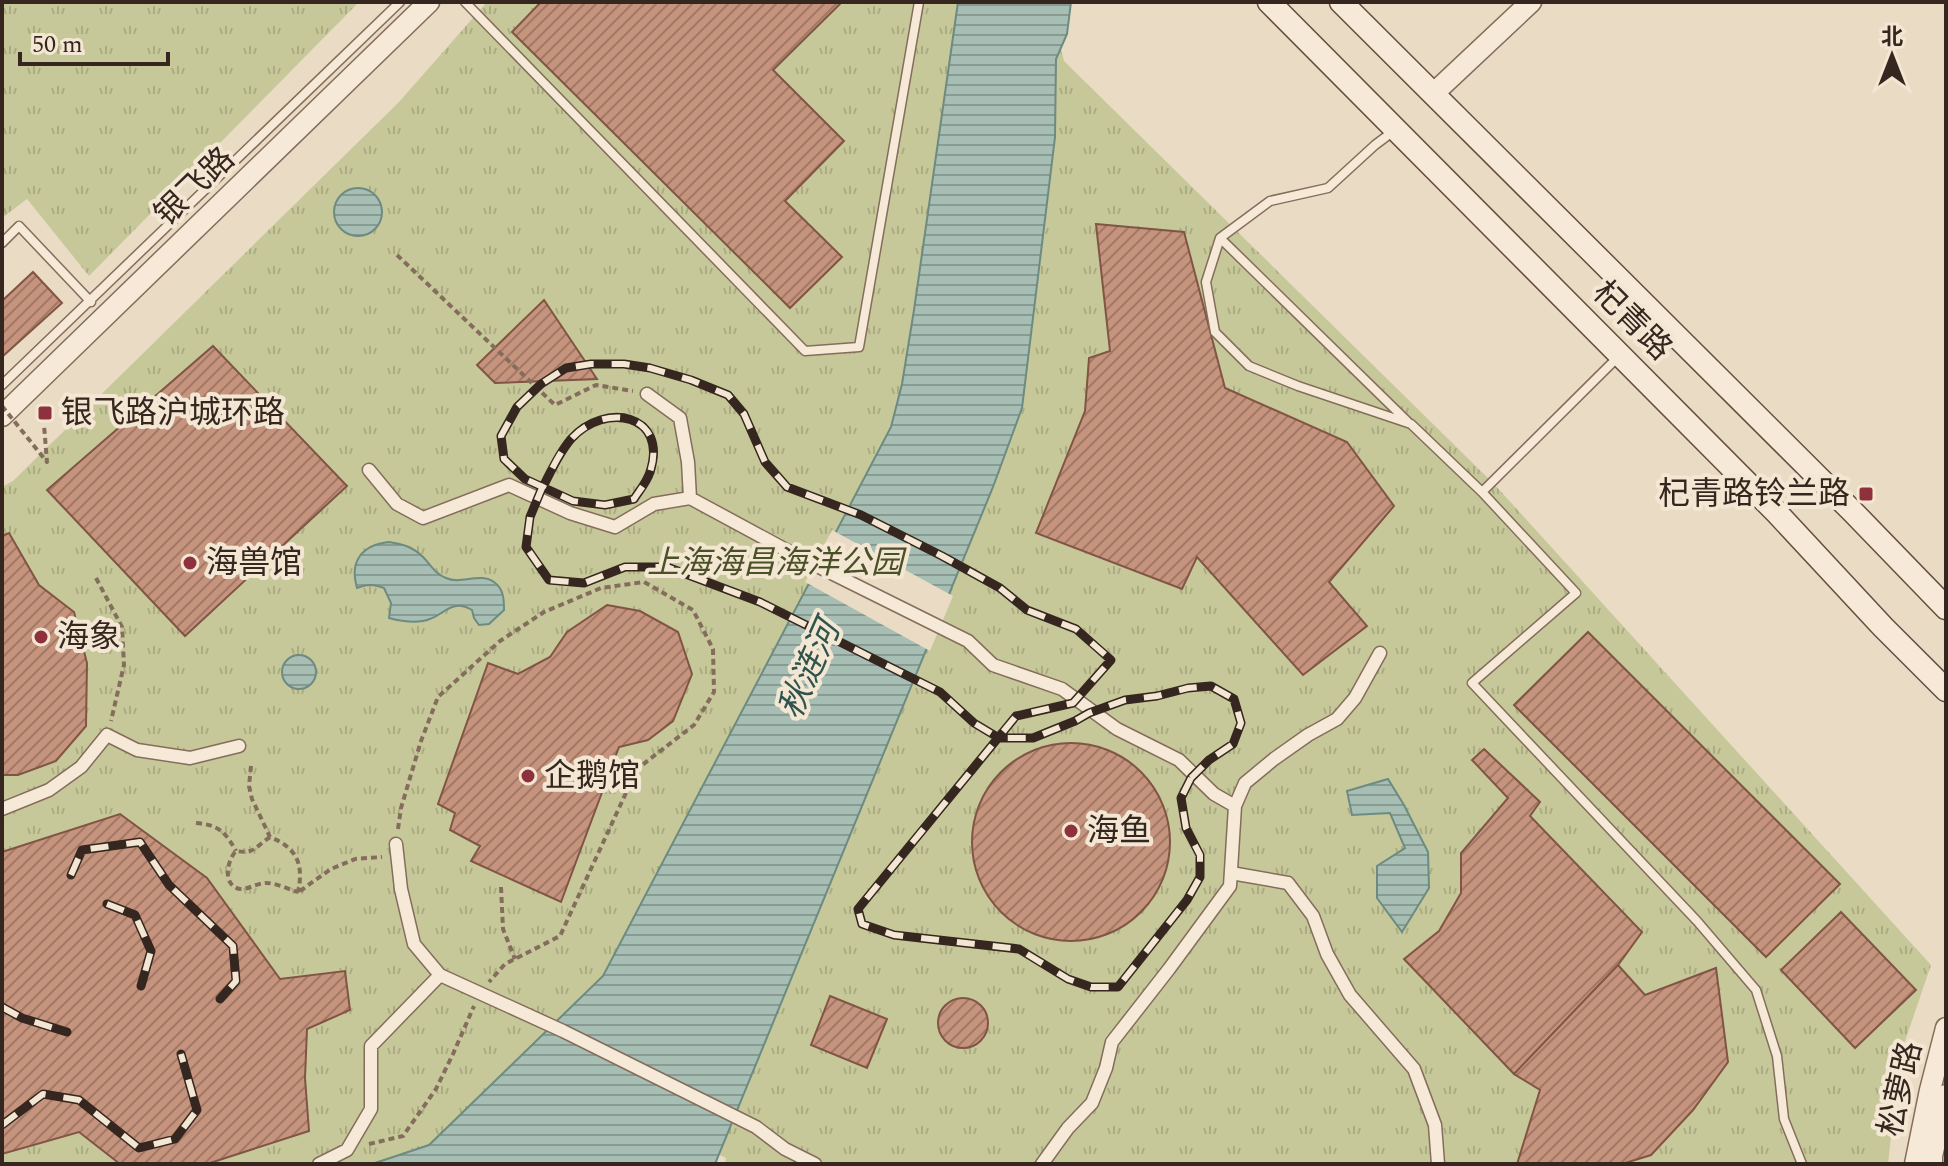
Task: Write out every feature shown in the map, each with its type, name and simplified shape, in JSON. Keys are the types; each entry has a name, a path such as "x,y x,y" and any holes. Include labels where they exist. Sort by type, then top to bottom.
{"main road":[{"name":"杞青路","path":"1269,2 1777,513 1946,690"},
{"name":"杞青路","path":"1341,2 1946,608"}],"street":[{"name":"银飞路","path":"2,416 429,2"},
{"path":"1433,94 1531,2"},
{"path":"647,394 680,418 688,462 690,498"},
{"path":"369,470 397,504 423,518 509,485 570,513 615,527 654,504 690,498 801,558 968,641 993,665 1062,689 1117,729 1179,760 1214,794 1235,806"},
{"path":"1042,1164 1068,1128 1092,1103 1112,1042 1230,886 1235,806 1245,783 1308,735 1337,719 1355,698 1380,653"},
{"path":"2,809 49,790 81,767 107,735 137,750 190,758 239,746"},
{"path":"397,850 401,889 414,944 440,975 563,1031 756,1127 785,1149 815,1164"},
{"path":"1231,873 1288,883 1313,916 1327,954 1350,995 1414,1069 1435,1125 1438,1164"},
{"path":"319,1164 347,1150 371,1109 371,1046 440,975"},
{"name":"松萝路","path":"1915,1164 1946,1028"},
{"name":"松萝路","path":"1932,1164 1946,1095"}],"lane":[{"path":"2,385 400,2"},
{"path":"465,2 805,351 859,347 919,2"},
{"path":"1396,130 1328,188 1270,201 1220,238 1206,282 1215,332 1249,366 1411,424"},
{"path":"2,243 19,226 91,302"},
{"path":"1220,238 1482,492 1576,593 1472,683 1697,921 1756,990 1777,1056 1784,1119 1802,1164"},
{"path":"1482,492 1620,355"}],"path":[{"path":"397,255 555,405 596,385 647,394"},
{"path":"2,406 47,462 44,425"},
{"path":"96,578 122,627 124,665 107,735"},
{"path":"298,892 331,869 355,859 397,850 401,808 438,697 500,641 544,612 601,588 644,582 693,610 713,649 714,692 694,725 637,769 560,936 505,964 479,993 436,1089 403,1136 347,1150"},
{"path":"251,766 249,786 252,799 270,837 291,849 299,862 301,879 298,892"},
{"path":"196,823 222,830 236,851"},
{"path":"236,851 255,850 270,837"},
{"path":"236,851 230,857 228,867 228,879 233,885 241,889 267,883 298,892"},
{"path":"501,887 503,929 515,959"}],"green space":[{"path":"2,2 359,2 89,276 27,199 2,218"},
{"name":"上海海昌海洋公园","path":"487,2 1048,2 1064,61 1494,484 1931,965 1900,1056 1888,1164 725,1164 726,1158 545,1074 435,1164 2,1164 2,487 13,481 399,102"}],"water":[{"name":"秋涟河","path":"958,2 1071,2 1067,34 1056,59 1055,137 1022,408 993,487 715,1164 372,1164 429,1145 603,976 891,427 902,384 914,310"},
{"path":"358,188 375,195 382,212 375,229 358,236 341,229 334,212 341,195"},
{"path":"389,542 415,551 446,578 489,579 502,591 504,610 489,624 479,625 472,610 458,606 423,621 389,618 391,603 384,588 370,585 357,588 355,570 356,562 365,551"},
{"path":"299,655 311,660 316,672 311,684 299,689 287,684 282,672 287,660"},
{"path":"1388,779 1428,852 1429,888 1402,932 1377,898 1377,866 1405,848 1390,813 1352,815 1347,791"}],"pier":[{"path":"832,530 953,596 930,651 805,582"}],"building":[{"path":"541,2 842,2 773,70 844,141 785,201 842,257 790,308 512,32"},
{"path":"1096,224 1184,232 1225,388 1347,442 1394,506 1329,582 1367,626 1303,675 1197,557 1182,589 1036,533 1085,411 1089,358 1110,351"},
{"path":"33,272 62,303 2,357 2,301"},
{"path":"544,300 597,379 495,383 477,365"},
{"name":"海兽馆","path":"213,346 347,486 185,636 47,490"},
{"name":"海象","path":"9,533 39,585 74,612 87,663 86,726 56,761 18,775 2,775 2,536"},
{"name":"企鹅馆","path":"607,605 640,611 678,632 692,674 673,721 648,740 619,747 561,902 471,861 480,846 450,830 455,813 438,804 488,663 518,674 550,657 567,632"},
{"path":"1588,632 1840,884 1766,957 1514,705"},
{"name":"海鱼","path":"1071,743 1109,751 1141,772 1162,804 1170,842 1162,880 1141,912 1109,933 1071,941 1033,933 1001,912 980,880 972,842 980,804 1001,772 1033,751"},
{"path":"1484,749 1540,802 1530,816 1642,932 1618,965 1514,1074 1404,959 1439,931 1461,893 1461,853 1508,798 1472,760"},
{"path":"120,814 207,878 280,979 345,971 350,1010 307,1029 305,1078 309,1131 207,1164 120,1164 79,1132 2,1154 2,852"},
{"path":"1841,912 1916,990 1855,1048 1781,970"},
{"path":"1618,965 1645,995 1716,968 1728,1062 1693,1110 1651,1155 1622,1164 1517,1164 1540,1090 1514,1074"},
{"path":"830,996 887,1019 867,1068 811,1045"},
{"path":"963,998 981,1005 988,1023 981,1041 963,1048 945,1041 938,1023 945,1005"}],"railway":[{"path":"1191,778 1181,798 1186,828 1200,855 1200,877 1187,900 1118,987 1091,987 1068,979 1019,949 894,935 862,924 858,909 1016,716 1073,703 1111,660 1076,629 1027,610 1000,588 942,556 861,515 787,487 765,462 744,414 728,395 691,380 624,364 566,368 541,384 517,407 501,436 504,459 525,479 573,501 605,505 634,499 643,486 650,472 653,452 650,437 642,426 616,417 585,427 567,444 556,462 543,487 542,488 530,517 526,547 549,580 584,583 625,567 667,567 760,602 940,692 974,723 999,738 1033,738 1125,700 1211,686 1234,699 1241,723 1233,744 1209,760 1191,778"},
{"path":"71,875 82,850 140,842 169,885 233,946 236,981 220,999"},
{"path":"107,904 135,915 151,951 141,986"},
{"path":"2,1007 22,1018 67,1032"},
{"path":"2,1125 43,1094 79,1100 139,1148 175,1139 197,1110 181,1054"}],"place":[{"name":"银飞路沪城环路","path":"45,413"},
{"name":"杞青路铃兰路","path":"1866,494"},
{"name":"海兽馆","path":"190,563"},
{"name":"海象","path":"41,637"},
{"name":"企鹅馆","path":"528,776"},
{"name":"海鱼","path":"1071,831"}]}
